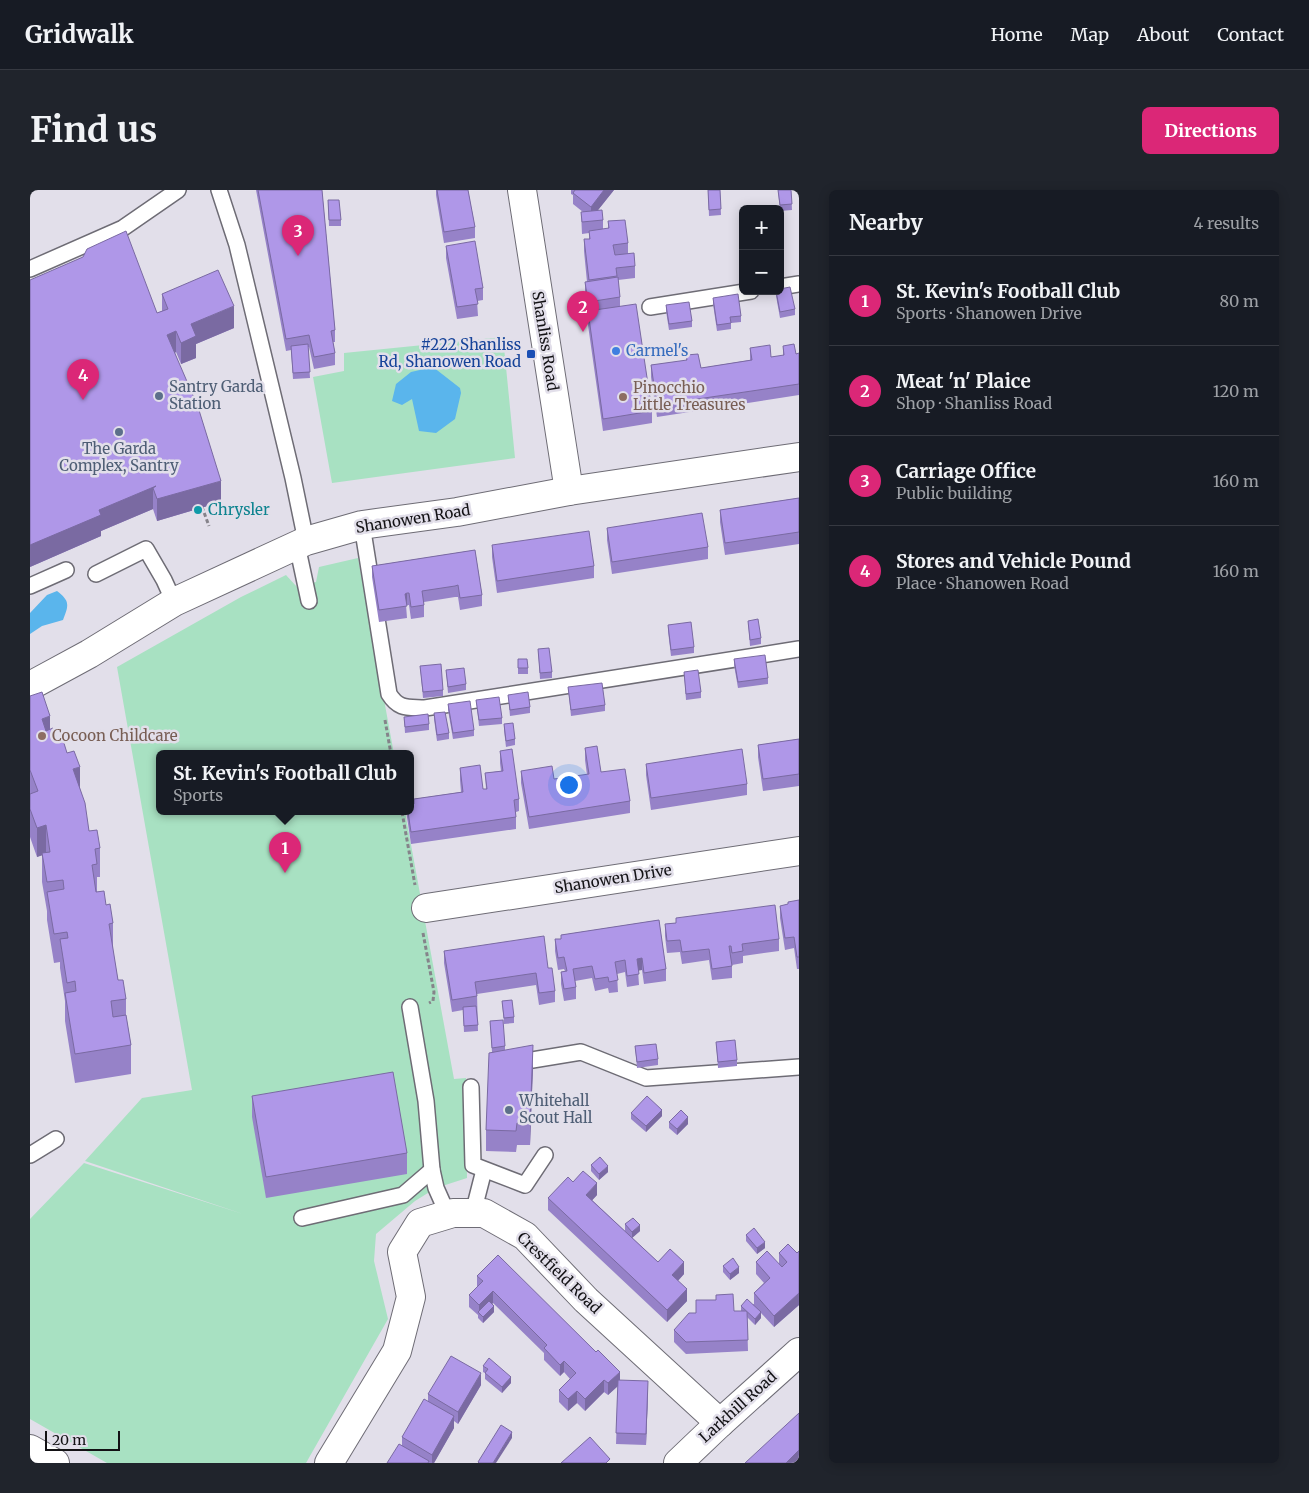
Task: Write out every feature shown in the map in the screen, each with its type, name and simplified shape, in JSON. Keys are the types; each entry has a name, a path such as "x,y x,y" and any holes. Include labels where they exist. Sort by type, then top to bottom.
{"street":[{"name":"Shanliss Road","path":"522,190 569,491"},
{"name":"Shanowen Road","path":"30,686 89,654 174,602 302,543 362,525 457,512 569,491 799,457"},
{"name":"Shanowen Drive","path":"426,908 799,851"},
{"name":"Crestfield Road","path":"461,1214 484,1213 525,1236 586,1300 720,1423"},
{"path":"329,1463 397,1351 411,1297 402,1252 420,1223 461,1214"},
{"name":"Larkhill Road","path":"678,1463 799,1352"},
{"path":"30,1449 55,1463"}],"lane":[{"path":"30,269 123,228 178,190"},
{"path":"219,190 239,254 294,483 308,601"},
{"path":"784,286 799,284"},
{"path":"650,307 739,293"},
{"path":"362,525 389,694 394,703 403,707 425,708 799,649"},
{"path":"96,574 146,549 174,602"},
{"path":"30,586 66,570"},
{"path":"410,1008 426,1101 432,1170 436,1188 461,1214 484,1170"},
{"path":"500,1065 581,1052 646,1078 799,1067"},
{"path":"471,1087 473,1165 525,1185 545,1154"},
{"path":"30,1156 56,1139"},
{"path":"302,1218 403,1195 432,1170"}],"path":[{"path":"202,507 209,526"}],"green space":[{"path":"503,337 515,458 332,483 313,377 344,371 344,353"},
{"path":"358,558 393,750 156,750 156,815 406,815 454,1079 466,1078 467,1178 436,1188 415,1201 376,1234 374,1261 388,1319 306,1463 107,1463 30,1419 30,1219 84,1163 243,1214 85,1161 142,1098 192,1090 117,667 241,597 286,575 297,587 316,582 319,567"}],"water":[{"path":"433,367 460,388 461,393 455,419 436,433 419,431 412,399 402,405 392,401 396,384 411,372"},
{"path":"57,591 67,604 63,620 42,626 30,634 30,613 47,595"}],"building":[{"path":"258,190 322,190 335,330 331,331 335,353 314,357 309,335 286,339"},
{"path":"437,190 468,190 475,227 444,232"},
{"path":"575,190 604,190 591,207 573,193"},
{"path":"708,190 720,190 721,209 709,210"},
{"path":"778,190 791,190 792,204 780,205"},
{"path":"328,200 339,200 341,220 329,220"},
{"path":"602,210 603,220 582,222 581,212"},
{"path":"625,220 628,243 613,245 615,255 634,253 635,266 616,268 617,276 589,280 584,239 590,239 589,231 609,228 608,221"},
{"path":"126,231 157,313 168,309 162,294 218,270 234,306 191,324 196,336 181,343 176,331 167,335 198,407 221,481 157,499 153,488 156,486 99,510 101,515 30,545 30,280 83,257 87,249"},
{"path":"475,241 483,288 475,289 478,304 457,307 446,246"},
{"path":"618,277 620,297 588,302 585,282"},
{"path":"790,287 795,309 780,312 777,295 784,295 784,288"},
{"path":"738,294 741,316 730,317 731,323 717,325 713,298"},
{"path":"689,302 692,321 669,324 666,305"},
{"path":"636,304 652,411 603,419 588,311"},
{"path":"308,344 310,372 293,373 291,346"},
{"path":"794,344 796,354 799,353 799,384 657,405 651,365 687,360 686,355 698,354 701,368 752,360 750,348 770,345 771,357 784,355 783,346"},
{"path":"799,498 799,532 725,543 720,510"},
{"path":"702,513 708,547 612,562 607,528"},
{"path":"589,531 594,566 497,581 492,545"},
{"path":"475,550 482,595 460,598 458,585 422,591 424,605 411,607 409,593 407,593 405,594 407,606 379,610 372,566"},
{"path":"758,619 761,638 750,640 748,621"},
{"path":"691,622 694,647 671,650 668,625"},
{"path":"549,648 552,672 540,673 538,649"},
{"path":"765,655 768,678 738,682 734,659"},
{"path":"518,659 527,659 528,668 518,668"},
{"path":"441,664 443,690 423,692 420,666"},
{"path":"464,668 466,684 448,687 446,670"},
{"path":"698,670 701,692 686,694 684,672"},
{"path":"602,683 605,705 571,710 568,687"},
{"path":"42,692 50,716 42,719 46,731 53,728 58,742 63,740 67,753 74,751 80,767 73,769 85,803 89,831 97,830 100,848 95,849 97,864 92,865 96,892 104,891 106,905 110,904 113,923 109,924 118,980 123,980 126,999 111,1001 113,1017 126,1015 131,1045 75,1054 65,993 76,991 75,981 67,983 60,939 68,938 67,932 54,934 47,892 64,889 63,880 47,882 42,853 50,852 46,825 37,828 30,809 30,794 38,791 30,770 30,696"},
{"path":"528,692 530,707 510,710 508,695"},
{"path":"499,697 502,718 479,720 476,700"},
{"path":"470,701 474,730 453,733 448,704"},
{"path":"445,712 449,733 437,735 434,713"},
{"path":"428,714 429,724 405,727 404,717"},
{"path":"513,723 515,739 506,741 504,724"},
{"path":"799,739 799,774 763,779 758,745"},
{"path":"597,746 601,772 625,769 630,801 529,817 521,771 552,766 554,779 589,774 585,748"},
{"path":"512,749 519,799 514,800 516,817 411,832 408,815 414,815 414,799 463,792 460,768 480,765 483,789 487,789 485,773 503,771 500,751"},
{"path":"742,749 747,784 651,798 646,764"},
{"path":"799,900 799,957 797,957 794,937 785,938 780,906"},
{"path":"775,905 779,939 742,944 743,951 732,953 731,946 729,946 732,966 712,969 709,949 682,952 680,940 667,941 665,924 676,923 676,918"},
{"path":"659,920 666,969 644,973 642,958 637,959 639,974 627,976 625,960 615,962 618,980 609,982 608,977 595,979 592,966 573,969 576,987 564,989 561,972 567,971 564,957 558,958 555,939 561,939 561,935"},
{"path":"544,936 548,968 552,968 555,991 539,993 536,973 475,982 477,996 452,1000 444,951"},
{"path":"512,1000 514,1017 504,1018 502,1001"},
{"path":"476,1006 478,1025 464,1026 463,1007"},
{"path":"503,1020 505,1046 492,1048 490,1021"},
{"path":"735,1040 737,1060 718,1062 716,1042"},
{"path":"656,1044 658,1059 637,1062 635,1046"},
{"name":"Whitehall Scout Hall","path":"533,1045 530,1123 517,1123 516,1131 486,1130 489,1053"},
{"path":"393,1072 407,1153 266,1177 252,1096"},
{"path":"647,1096 662,1110 646,1126 631,1113"},
{"path":"681,1110 688,1117 677,1129 669,1122"},
{"path":"600,1157 608,1166 599,1174 591,1165"},
{"path":"583,1171 597,1183 586,1195 658,1262 670,1249 684,1262 672,1275 687,1289 667,1310 548,1198 568,1177 573,1182"},
{"path":"633,1218 640,1225 632,1232 625,1224"},
{"path":"754,1228 765,1242 757,1248 746,1235"},
{"path":"788,1244 797,1253 799,1251 799,1293 774,1316 754,1293 770,1278 756,1262 767,1251 782,1267 787,1262 779,1253"},
{"path":"498,1255 596,1352 598,1350 620,1372 608,1383 604,1380 585,1399 577,1391 568,1399 559,1390 576,1373 564,1361 560,1365 544,1348 547,1345 493,1291 479,1305 469,1295 483,1281 477,1276"},
{"path":"733,1258 739,1267 730,1274 723,1266"},
{"path":"733,1294 734,1311 747,1311 748,1340 686,1342 674,1330 689,1313 696,1313 696,1300 716,1300 716,1295"},
{"path":"747,1299 761,1312 755,1319 741,1306"},
{"path":"489,1301 494,1306 483,1317 478,1312"},
{"path":"451,1356 481,1373 458,1412 428,1394"},
{"path":"489,1358 511,1377 502,1387 485,1373 488,1369 483,1366"},
{"path":"618,1380 648,1381 646,1434 616,1433"},
{"path":"424,1399 454,1416 432,1455 402,1437"},
{"path":"799,1413 799,1450 786,1463 745,1463"},
{"path":"501,1425 512,1432 493,1463 479,1463 478,1462"},
{"path":"590,1437 610,1459 606,1463 561,1463"},
{"path":"399,1444 429,1461 428,1463 387,1463"}],"place":[{"name":"Carriage Office","path":"298,256"},
{"name":"Meat 'n' Plaice","path":"583,332"},
{"name":"Carmel's","path":"616,351"},
{"name":"#222 Shanliss Rd, Shanowen Road","path":"531,354"},
{"name":"Santry Garda Station","path":"159,396"},
{"name":"Pinocchio Little Treasures","path":"623,397"},
{"name":"Stores and Vehicle Pound","path":"83,400"},
{"name":"The Garda Complex, Santry","path":"119,432"},
{"name":"Chrysler","path":"198,510"},
{"name":"Cocoon Childcare","path":"42,736"},
{"name":"St. Kevin's Football Club","path":"285,873"},
{"name":"Whitehall Scout Hall","path":"509,1110"}]}
